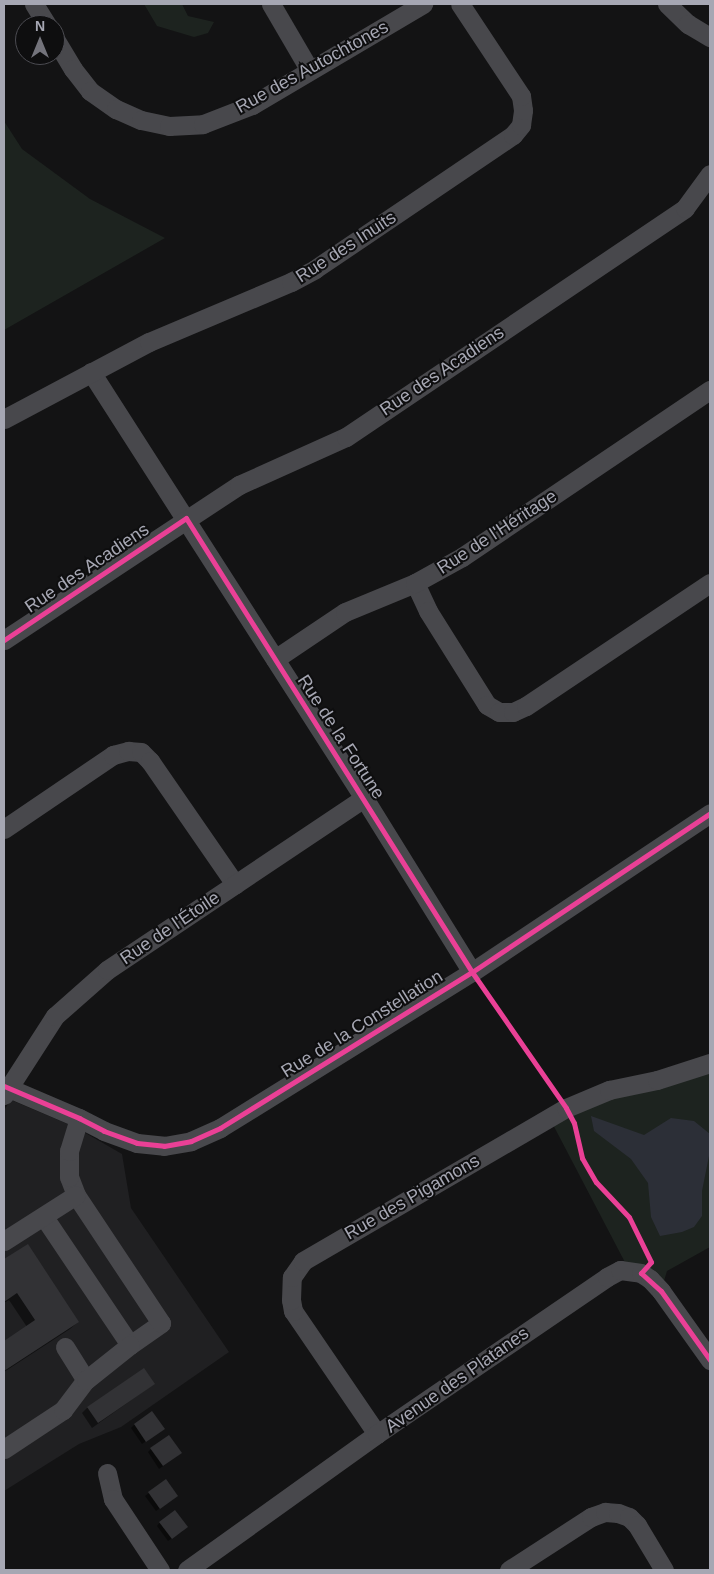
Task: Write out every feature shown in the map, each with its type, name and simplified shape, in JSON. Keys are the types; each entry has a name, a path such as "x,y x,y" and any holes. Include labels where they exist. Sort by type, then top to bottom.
{"street":[{"path":"34,4 41,15"},
{"path":"271,4 309,69"},
{"name":"Rue des Autochtones","path":"65,56 90,91 124,113 141,120 168,126 203,124 252,105 309,69 423,4"},
{"name":"Rue des Inuits","path":"4,419 91,372 172,332 291,282 315,269 513,135 521,125 523,110 521,96 460,4"},
{"path":"667,4 688,24 710,37"},
{"name":"Rue des Acadiens","path":"4,640 186,518 239,485 346,437 685,208 709,179"},
{"name":"Rue de la Fortune","path":"91,372 364,798 472,972"},
{"name":"Rue de l'Héritage","path":"275,659 346,612 415,583 462,557 710,390"},
{"path":"415,583 428,611 487,704 499,712 513,712 526,706 710,583"},
{"path":"4,828 113,755 128,751 141,752 150,761 235,884"},
{"name":"Rue de l'Étoile","path":"5,1090 55,1016 107,970 364,798"},
{"name":"Rue de la Constellation","path":"5,1090 79,1118 104,1131 137,1143 164,1146 191,1141 220,1128 472,972 710,813"},
{"name":"Rue des Pigamons","path":"377,1434 294,1311 290,1300 292,1277 303,1261 566,1108 609,1090 657,1080 710,1063"},
{"path":"4,1449 63,1410 86,1380 161,1323 76,1194 70,1176 69,1152 79,1118"},
{"path":"4,1241 44,1217 76,1194"},
{"path":"44,1217 130,1345"},
{"name":"Avenue des Platanes","path":"188,1570 377,1434 606,1276 620,1270 641,1272 650,1279 661,1291 710,1360"},
{"path":"65,1347 86,1380"},
{"path":"107,1474 113,1498 160,1570"},
{"path":"509,1570 591,1517 605,1512 618,1513 629,1517 637,1526 664,1570"}],"shaded area":[{"path":"144,4 182,4 188,16 214,22 208,33 194,37 157,26"},
{"path":"4,121 22,149 90,199 165,238 4,330"},
{"path":"710,1063 710,1247 667,1271 661,1291 629,1270 549,1117"},
{"path":"11,1100 75,1127 122,1154 131,1208 229,1352 121,1427 79,1444 4,1491 4,1110"},
{"path":"591,1116 644,1135 671,1118 694,1121 710,1134 710,1151 702,1191 702,1216 694,1227 682,1232 660,1236 651,1217 648,1183 631,1159 594,1131"}],"building":[{"path":"28,1244 79,1322 4,1371 4,1341 35,1320 17,1293 4,1302 4,1259"},
{"path":"144,1368 155,1384 98,1423 87,1407"},
{"path":"152,1411 165,1429 146,1442 134,1424"},
{"path":"169,1435 182,1453 163,1466 150,1448"},
{"path":"166,1479 178,1496 160,1509 148,1492"},
{"path":"175,1510 188,1527 172,1539 159,1522"}],"cycle path":[{"path":"4,640 186,518 472,972 566,1108 574,1123 582,1158 596,1182 629,1217 651,1262 641,1273 661,1291 710,1360"},
{"path":"4,1086 79,1118 104,1131 137,1143 164,1146 191,1141 220,1128 472,972 710,813"}]}
